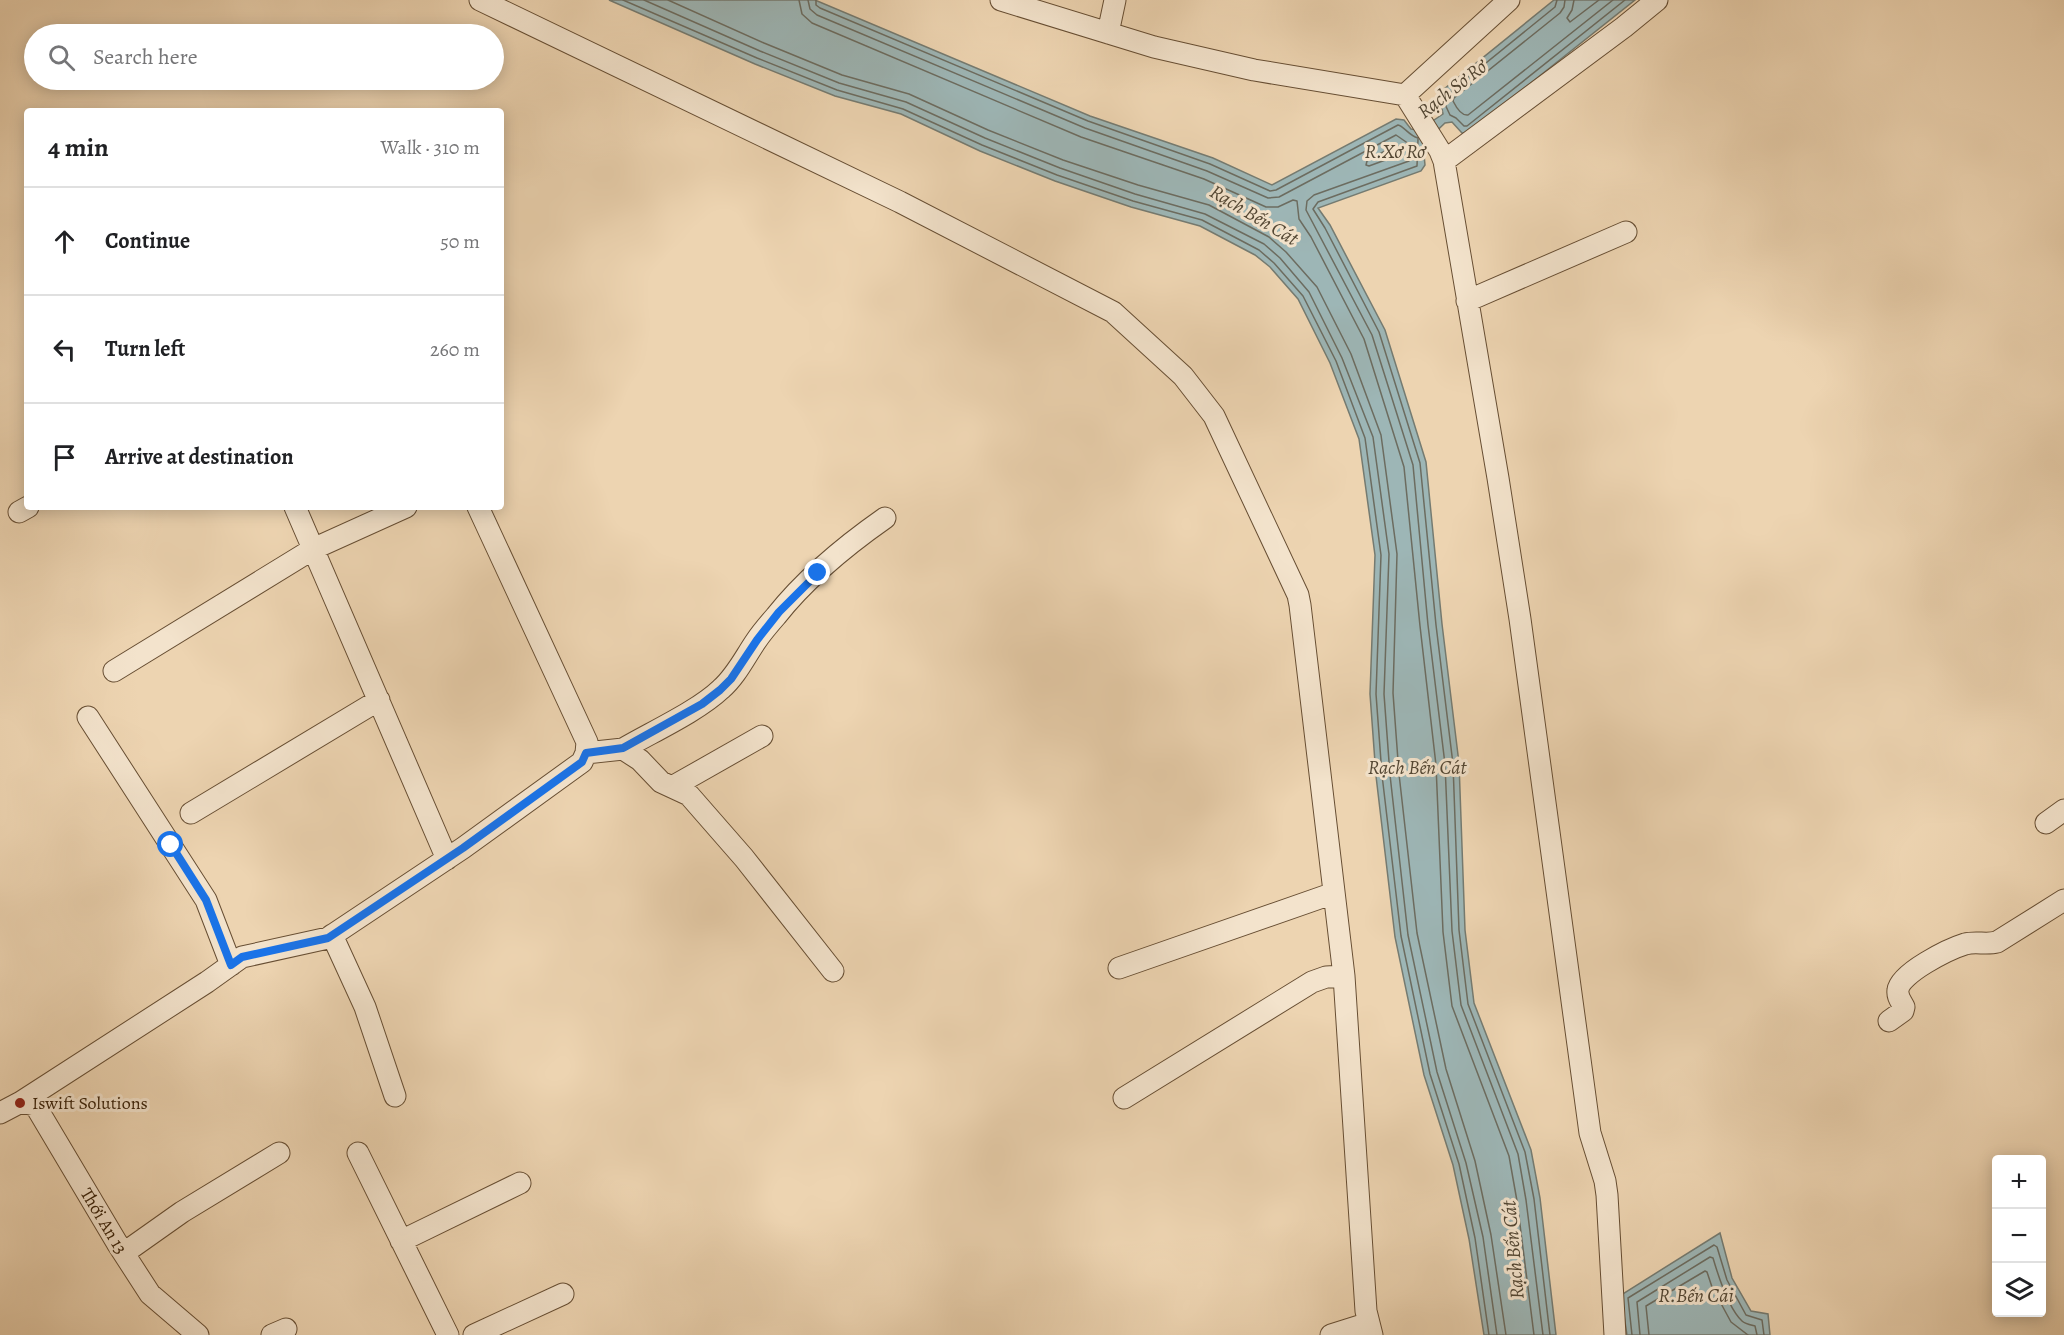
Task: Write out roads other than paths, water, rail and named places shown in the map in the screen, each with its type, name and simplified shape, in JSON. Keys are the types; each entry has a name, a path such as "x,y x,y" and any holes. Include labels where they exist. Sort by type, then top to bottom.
{"street":[{"path":"480,0 900,202 1113,312 1183,376 1214,416 1298,595 1344,976 1366,1311 1370,1329 1331,1335"},
{"path":"1000,0 1154,47 1254,70 1406,97 1442,156 1498,478 1520,620 1590,1133 1605,1181 1615,1335"},
{"path":"1108,33 1115,0"},
{"path":"1406,97 1509,0"},
{"path":"1442,156 1624,27 1657,0"},
{"path":"1467,301 1626,232"},
{"path":"296,510 447,858"},
{"path":"114,670 313,549 399,510"},
{"path":"0,1113 21,1102 242,957 328,938 447,858 582,762 587,742 479,510"},
{"path":"586,753 623,748 702,704 720,690 731,679 757,640 795,595 847,544 885,518"},
{"path":"191,813 379,700"},
{"path":"88,717 206,900 231,965"},
{"path":"672,787 762,736"},
{"path":"623,748 640,760 660,782 689,795 744,858 833,971"},
{"path":"2046,823 2064,810"},
{"path":"1119,968 1334,893"},
{"path":"1889,1021 1903,1011 1904,1007 1898,996 1898,987 1920,966 1963,945 1972,943 1989,945 1997,942 2064,900"},
{"path":"332,935 365,1007 394,1096"},
{"path":"1124,1098 1312,982 1326,977 1344,976"},
{"name":"Thới An 13","path":"21,1102 34,1105 150,1294 198,1335"},
{"path":"124,1253 182,1212 279,1152"},
{"path":"358,1153 448,1335"},
{"path":"401,1241 520,1183"},
{"path":"474,1335 563,1294"}],"water":[{"name":"Rạch Bến Cát","path":"609,0 815,0 1090,116 1213,158 1272,185 1396,119 1404,120 1411,129 1419,130 1443,114 1437,101 1438,94 1554,0 1635,0 1468,133 1462,133 1452,122 1445,123 1423,144 1425,165 1421,171 1318,208 1330,225 1385,330 1426,462 1459,763 1465,930 1474,1003 1531,1150 1540,1198 1556,1335 1484,1335 1469,1239 1453,1165 1424,1075 1395,937 1376,776 1370,694 1375,555 1359,439 1330,363 1298,299 1270,267 1255,255 1200,226 1131,207 1055,181 980,151 901,114 835,96 755,64"},
{"name":"R.Bến Cái","path":"1720,1233 1732,1278 1751,1311 1768,1314 1770,1335 1627,1335 1621,1295"}],"place":[{"name":"Iswift Solutions","path":"20,1103"}],"water label":[{"name":"Rạch Sơ Rơ","path":"1452,89"},
{"name":"R.Xơ Rơ","path":"1395,151"}]}
